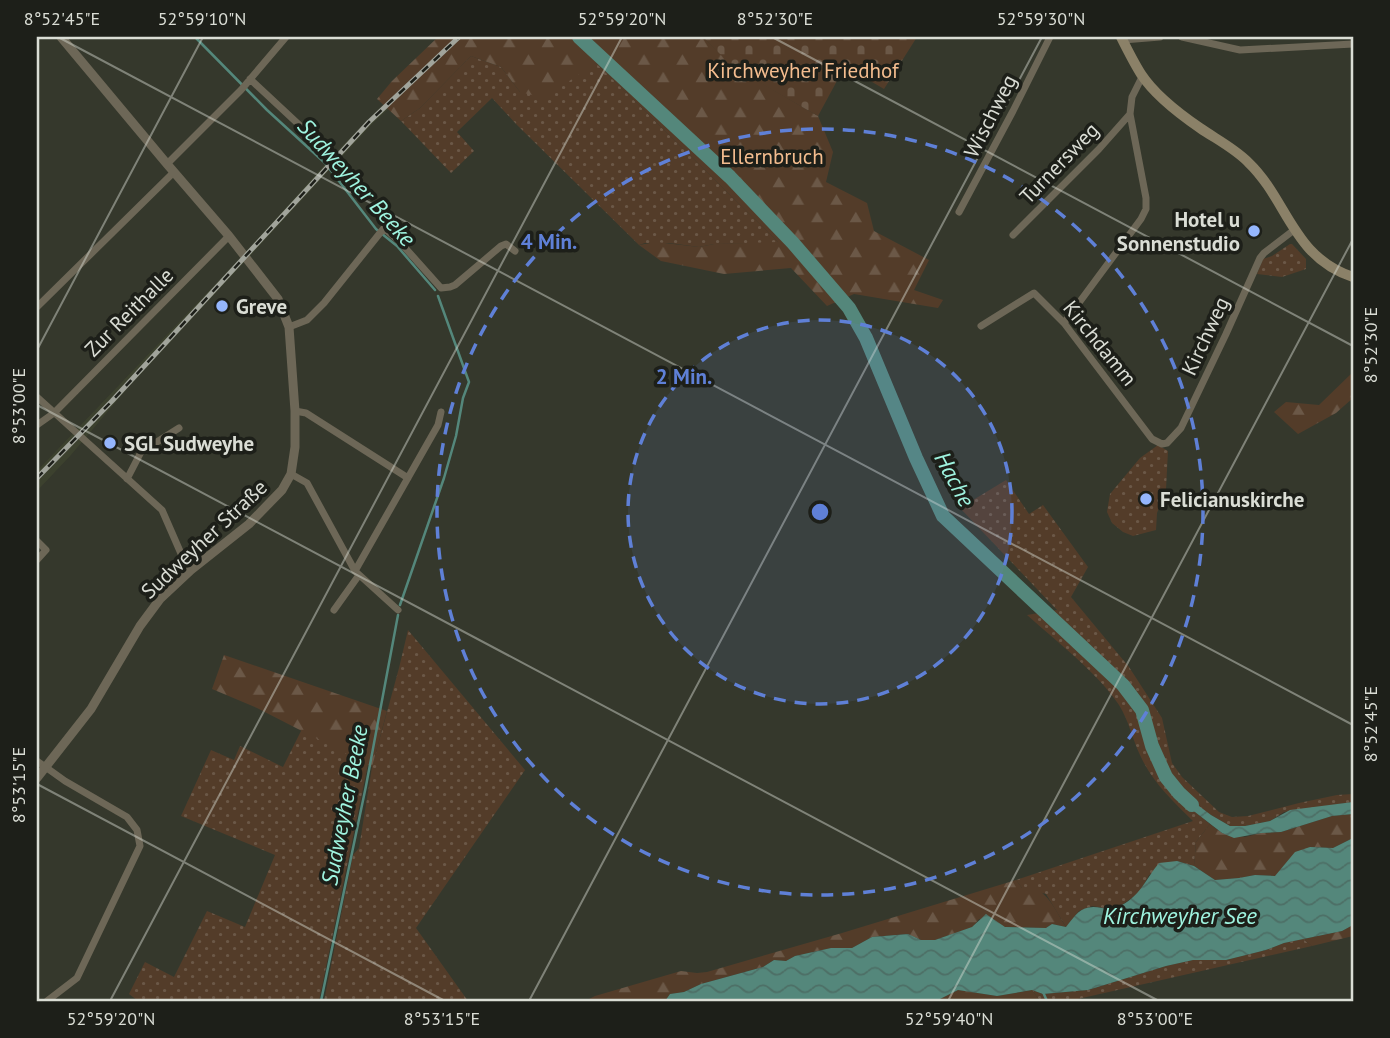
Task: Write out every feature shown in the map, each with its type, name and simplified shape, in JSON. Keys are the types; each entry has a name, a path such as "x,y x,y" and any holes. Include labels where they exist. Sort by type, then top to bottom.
{"main road":[{"path":"1122,39 1142,77 1174,108 1249,162 1269,188 1294,230 1314,254 1342,274 1353,277"}],"street":[{"name":"Sudweyher Straße","path":"37,778 91,709 150,611 191,570 249,524 278,496 291,474 295,447 289,327 278,299 229,236 61,37"},
{"path":"167,164 242,90 286,37"},
{"name":"Wischweg","path":"959,212 1050,37"},
{"path":"1122,39 1160,37"},
{"path":"1182,37 1240,50 1353,44"},
{"path":"1064,323 1146,209 1130,114 1132,97 1142,77"},
{"path":"250,79 309,134"},
{"name":"Turnersweg","path":"1013,235 1091,158 1130,114"},
{"path":"37,307 174,172"},
{"path":"289,327 307,320 324,303 384,228 441,288 454,285 501,246 506,244 515,251"},
{"name":"Kirchweg","path":"1148,433 1162,444 1167,443 1181,428 1260,258 1294,230"},
{"name":"Zur Reithalle","path":"37,425 54,413 229,236"},
{"name":"Kirchdamm","path":"981,326 1034,293 1064,323 1148,433"},
{"path":"37,397 162,510 186,565 191,570"},
{"path":"295,411 306,413 408,478"},
{"path":"334,610 438,425 441,412"},
{"path":"127,479 141,452 179,428"},
{"path":"291,474 306,483 357,573 398,610"},
{"path":"37,541 46,550 37,560"},
{"path":"37,761 65,781 127,817 137,830 140,846 78,978 47,1001"}],"shaded area":[{"path":"452,37 467,37 373,123 125,391 37,491 37,471 246,252 337,151"}],"green space":[{"name":"Ellernbruch","path":"438,37 703,37 735,68 818,116 833,152 826,182 867,203 874,231 929,260 914,290 943,300 938,308 854,294 827,306 791,268 724,274 661,261 639,245 656,242 699,247 778,242 596,63 544,98 520,92 501,67 471,56 420,108 401,121 377,99"},
{"name":"Kirchweyher Friedhof","path":"703,37 917,37 884,89 845,66 818,116 734,68"},
{"path":"471,56 501,67 520,92 596,63 779,243 714,244 699,247 669,243 639,245 492,98 457,132 474,151 451,173 401,121 420,108"},
{"path":"1290,244 1306,259 1306,269 1282,277 1257,274 1263,259"},
{"path":"1353,372 1353,398 1336,413 1298,434 1274,412 1286,402 1319,405"},
{"path":"1158,445 1168,451 1166,489 1157,513 1156,530 1133,536 1112,523 1107,512 1110,494 1140,458"},
{"path":"1006,480 1029,514 1043,505 1088,567 1071,597 1129,667 1162,718 1172,763 1182,777 1219,812 1232,817 1248,816 1337,795 1353,794 1353,802 1284,812 1270,821 1230,826 1182,801 1210,824 1196,842 1194,866 1177,861 1149,875 1140,892 1119,907 1110,909 1092,906 1079,911 1066,927 1046,894 1022,888 1016,880 1193,821 1151,774 1119,705 1110,693 1076,658 1027,615 1057,610 960,508"},
{"path":"408,630 525,770 416,928 468,1001 324,1001 353,855 359,848 372,767"},
{"path":"224,655 387,711 372,767 257,708 212,689"},
{"path":"302,729 368,764 319,1001 138,1001 129,994 145,962 174,977 207,911 245,927 275,855 181,816 211,750 234,760 240,746 283,767"},
{"path":"1353,814 1353,838 1333,848 1310,847 1286,863 1276,876 1255,875 1215,880 1194,866 1196,842 1210,824 1222,833 1245,837 1281,832 1332,816"},
{"path":"1016,880 1022,888 1037,890 1043,894 1066,927 1052,924 1046,928 1004,927 993,920 979,919 973,927 935,940 921,940 907,934 872,937 852,948 831,948 795,956 786,961 774,960 763,967 670,994 665,1001 585,1001 681,971 707,972"},
{"path":"1353,925 1353,936 1312,946 1303,939 1342,931"},
{"path":"1303,939 1312,946 1069,1001 1040,1001 1032,990 1043,994 1088,990 1166,966 1193,960 1226,960"},
{"path":"958,990 997,996 1032,990 1040,1001 936,1001"}],"water":[{"path":"1179,793 1230,826 1270,821 1290,810 1353,802 1353,814 1332,816 1281,832 1234,838 1222,833 1195,812 1182,801"},
{"name":"Kirchweyher See","path":"1353,838 1353,925 1342,931 1284,943 1226,960 1193,960 1088,990 1043,994 1032,990 997,996 958,990 936,1001 665,1001 670,994 763,967 774,960 786,961 795,956 831,948 852,948 872,937 908,934 921,940 935,940 972,927 986,914 1005,927 1046,928 1052,924 1066,927 1077,914 1089,907 1106,909 1126,903 1137,893 1159,863 1177,861 1194,866 1215,880 1255,875 1275,876 1295,852 1310,847 1333,848"}],"waterway":[{"name":"Sudweyher Beeke","path":"195,37 267,110 325,163 376,229 397,246 435,290"},
{"name":"Hache","path":"579,37 730,177 793,243 849,308 866,338 943,516 1123,685 1142,710 1152,746 1166,777 1192,805"},
{"name":"Sudweyher Beeke","path":"400,605 444,478 469,382 438,296"},
{"name":"Sudweyher Beeke","path":"321,1001 398,615"},
{"path":"1043,992 1047,1001"}],"railway":[{"path":"37,478 112,401 369,122 459,37"}],"place":[{"name":"Hotel u Sonnenstudio","path":"1254,231"},
{"name":"Greve","path":"222,306"},
{"name":"SGL Sudweyhe","path":"110,443"},
{"name":"Felicianuskirche","path":"1146,499"}]}
